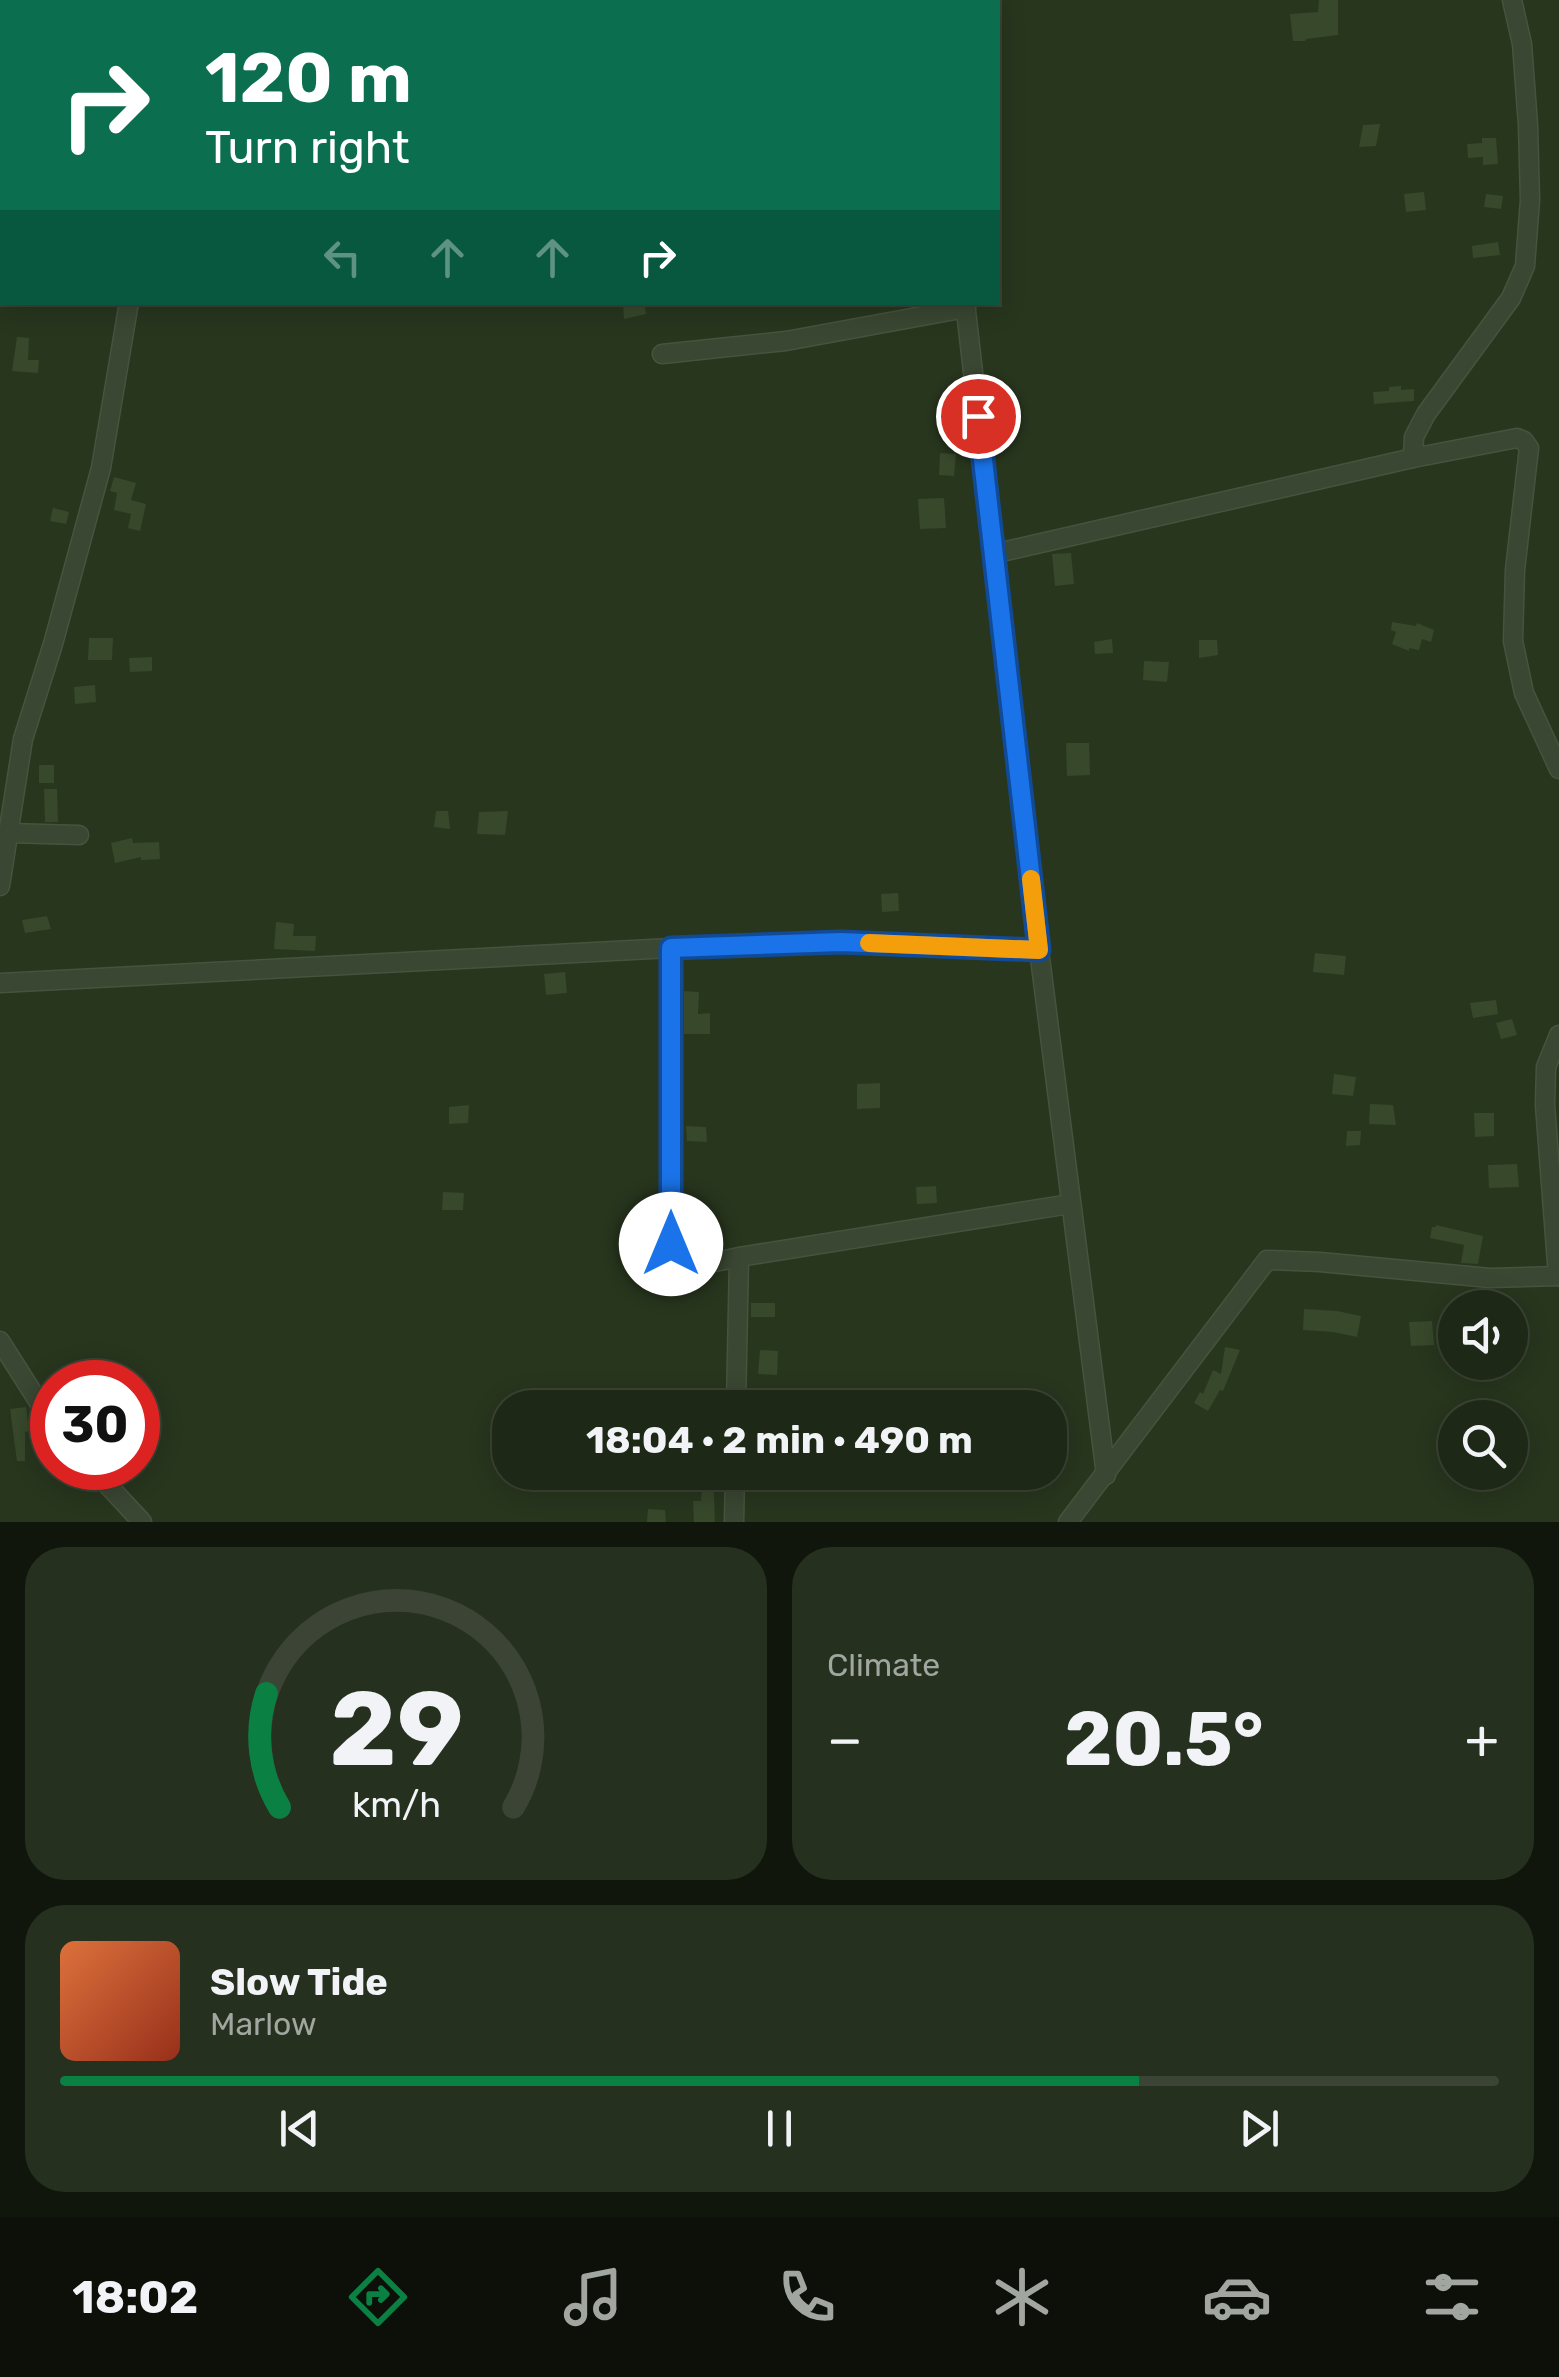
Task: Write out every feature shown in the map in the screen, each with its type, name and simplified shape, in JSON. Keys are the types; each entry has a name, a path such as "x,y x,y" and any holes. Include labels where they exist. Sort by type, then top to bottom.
{"street":[{"path":"1413,458 1414,437 1426,414 1511,298 1525,266 1530,200 1528,125 1522,44 1512,0"},
{"path":"0,886 23,740 54,644 100,468 128,305"},
{"path":"662,354 786,341 966,305 1039,950 1106,1474"},
{"path":"993,554 1413,458 1517,438 1524,440 1529,448 1515,570 1513,641 1524,693 1559,770"},
{"path":"9,834 79,836"},
{"path":"0,983 841,942 1039,950"},
{"path":"671,948 671,1244 674,1256 684,1263 697,1265 1070,1204"},
{"path":"1068,1522 1267,1260 1490,1278 1559,1276 1545,1105 1546,1068 1559,1035"},
{"path":"736,1390 739,1258"},
{"path":"0,1371 2,1345"},
{"path":"2,1345 30,1389"},
{"path":"112,1490 142,1522"},
{"path":"734,1522 735,1490"}],"building":[{"path":"1319,0 1338,0 1338,35 1293,41 1290,14 1318,12"},
{"path":"1380,124 1376,146 1359,147 1363,125"},
{"path":"1482,138 1496,138 1498,164 1483,165 1483,157 1468,158 1467,144 1482,143"},
{"path":"1424,192 1426,210 1406,212 1404,194"},
{"path":"1486,194 1503,196 1501,209 1484,207"},
{"path":"1498,242 1500,255 1473,258 1472,246"},
{"path":"623,305 644,305 646,314 624,319"},
{"path":"17,337 29,338 28,360 39,360 38,373 12,371"},
{"path":"1401,386 1401,390 1414,389 1414,401 1374,404 1373,392"},
{"path":"940,453 956,454 954,476 939,475"},
{"path":"114,477 136,483 131,500 146,504 140,531 128,528 131,514 114,510 117,493 110,491"},
{"path":"944,498 946,528 920,529 918,499"},
{"path":"53,508 69,512 66,524 50,521"},
{"path":"1071,553 1074,584 1055,586 1052,554"},
{"path":"1392,622 1416,626 1417,623 1434,630 1431,642 1422,639 1419,650 1409,651 1392,644 1396,632 1391,630"},
{"path":"89,638 113,638 112,660 88,660"},
{"path":"1112,639 1113,653 1095,654 1094,642"},
{"path":"1199,640 1217,640 1218,655 1199,658"},
{"path":"152,657 152,671 130,672 129,658"},
{"path":"1144,661 1169,662 1167,682 1143,680"},
{"path":"95,685 96,702 75,704 74,687"},
{"path":"1066,743 1089,743 1090,775 1067,776"},
{"path":"39,765 54,765 54,783 39,783"},
{"path":"44,789 57,789 58,822 45,822"},
{"path":"436,811 448,811 450,829 434,827"},
{"path":"508,811 505,835 477,834 479,812"},
{"path":"132,838 133,843 159,842 160,859 141,857 115,863 111,843"},
{"path":"898,893 899,911 882,912 881,894"},
{"path":"47,916 51,929 25,933 22,920"},
{"path":"276,922 294,924 293,936 316,936 315,951 274,949"},
{"path":"1315,953 1346,956 1344,975 1313,972"},
{"path":"565,972 567,993 546,995 544,974"},
{"path":"684,991 699,992 698,1014 710,1013 710,1034 684,1034"},
{"path":"1496,1000 1498,1014 1473,1018 1470,1003"},
{"path":"1512,1019 1517,1035 1501,1039 1496,1023"},
{"path":"1334,1074 1356,1077 1353,1096 1332,1094"},
{"path":"880,1083 880,1108 857,1109 857,1084"},
{"path":"1370,1104 1393,1105 1396,1125 1369,1124"},
{"path":"469,1105 468,1123 449,1124 449,1107"},
{"path":"1474,1113 1494,1113 1494,1136 1475,1137"},
{"path":"686,1126 706,1127 707,1142 687,1141"},
{"path":"1347,1131 1361,1131 1360,1145 1346,1146"},
{"path":"1517,1164 1519,1187 1489,1188 1488,1165"},
{"path":"936,1186 937,1203 917,1204 916,1187"},
{"path":"443,1192 464,1193 463,1210 442,1210"},
{"path":"705,1216 706,1233 717,1232 718,1249 685,1248 684,1217"},
{"path":"1436,1225 1483,1236 1478,1264 1461,1263 1464,1245 1430,1238"},
{"path":"751,1303 775,1303 775,1317 751,1317"},
{"path":"1304,1309 1361,1316 1357,1337 1303,1330"},
{"path":"1432,1321 1434,1345 1411,1346 1409,1322"},
{"path":"1225,1347 1240,1350 1223,1391 1208,1411 1194,1403 1200,1392 1203,1394 1213,1370 1221,1374"},
{"path":"760,1350 778,1351 777,1375 758,1374"},
{"path":"26,1407 29,1431 25,1432 25,1461 17,1461 10,1409"},
{"path":"702,1490 714,1490 715,1522 694,1522 693,1501 701,1501"},
{"path":"648,1509 665,1510 666,1522 647,1522"}],"slow traffic":[{"path":"869,943 1039,950 1031,879"}],"route":[{"path":"671,1244 671,948 841,942 1039,950 978,416"}]}
